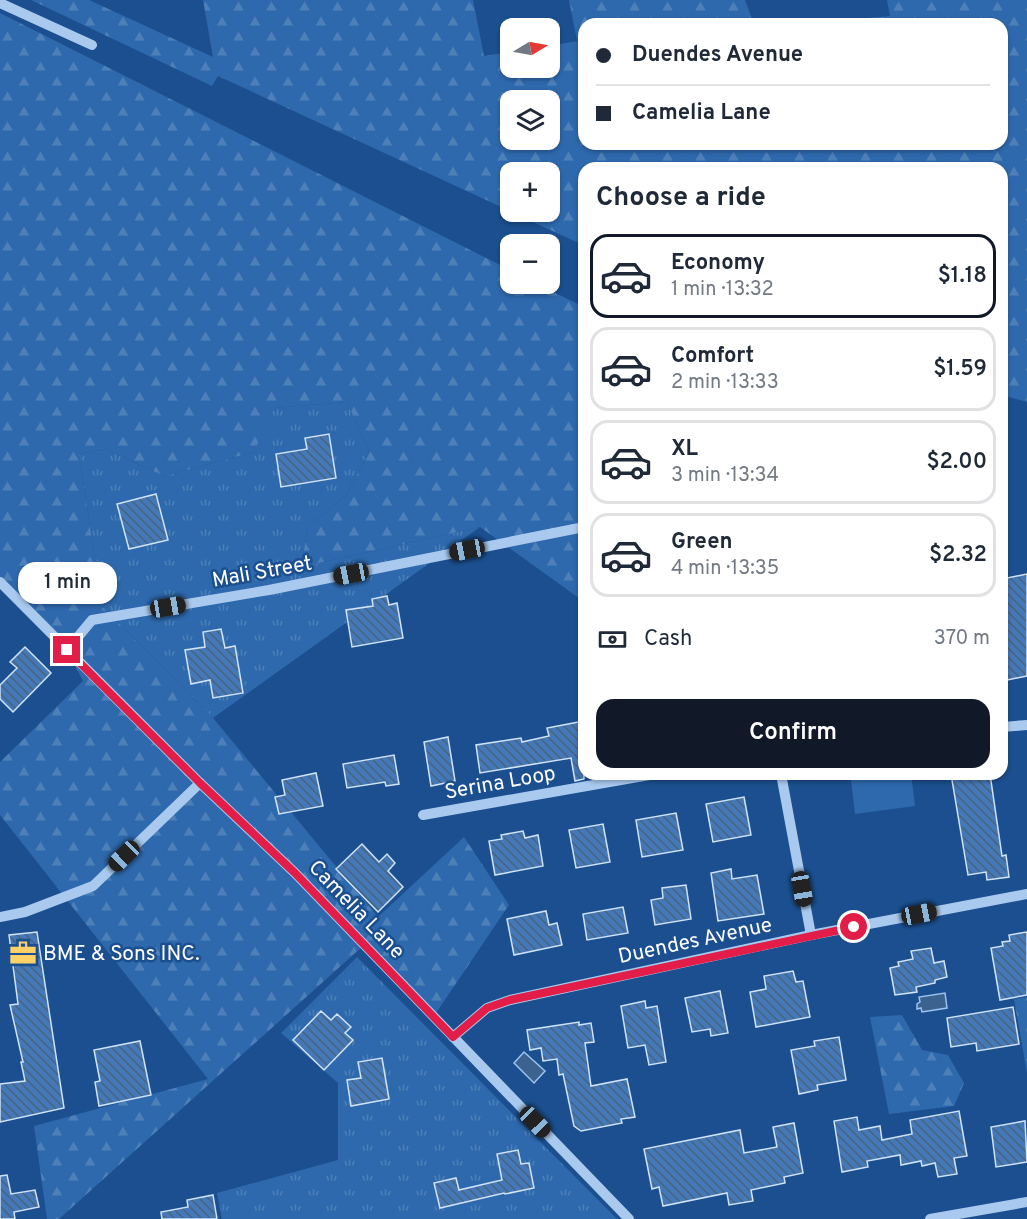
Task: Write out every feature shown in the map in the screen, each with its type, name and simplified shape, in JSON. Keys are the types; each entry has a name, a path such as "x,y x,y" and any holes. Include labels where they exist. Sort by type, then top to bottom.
{"street":[{"path":"0,3 92,45"},
{"name":"Mali Street","path":"67,650 92,620 269,590 578,528"},
{"name":"Camelia Lane","path":"0,582 200,783 295,873 629,1219"},
{"path":"1008,727 1027,725"},
{"name":"Serina Loop","path":"423,815 620,780"},
{"path":"782,780 811,935"},
{"path":"0,917 25,912 93,886 200,783"},
{"name":"Duendes Avenue","path":"453,1037 487,1008 510,1000 811,935 1027,894"},
{"path":"930,1219 1027,1202"}],"green space":[{"path":"31,0 89,0 213,57 203,0 473,0 484,56 500,54 500,78 560,78 560,44 577,41 569,0 745,0 752,18 578,18 578,150 1008,150 1008,18 866,18 890,16 887,0 1027,0 1027,402 1008,397 1008,162 578,162 578,243 533,222 560,222 560,162 500,162 500,206 218,76 212,86"},
{"path":"0,13 500,265 500,294 557,294 578,304 578,597 480,527 301,567 308,526 346,496 369,451 347,402 274,408 254,452 164,476 105,449 79,454 102,606 213,718 378,917 464,837 509,905 434,1016 363,946 59,1219 47,1219 34,1126 208,1079 0,815 0,762 83,681 67,650 0,582"},
{"path":"347,402 369,451 346,496 308,526 301,567 480,527 213,718 102,606 79,454 105,449 164,476 254,452 273,408"},
{"path":"851,780 912,780 915,806 855,814"},
{"path":"357,957 617,1219 222,1219 217,1193 338,1160 338,1083 281,1033"},
{"path":"1027,997 1027,1073 1014,999"},
{"path":"902,1015 922,1050 948,1055 964,1083 954,1106 889,1114 870,1017"}],"shaded area":[{"path":"945,993 947,1008 922,1012 921,1008 917,1009 917,1004 920,1002 919,997"},
{"path":"524,1052 545,1071 534,1083 514,1063"}],"building":[{"path":"329,434 336,478 281,487 276,454 307,449 305,438"},
{"path":"156,494 168,540 129,549 117,504"},
{"path":"1027,574 1027,676 1008,680 1008,578"},
{"path":"387,596 389,605 397,603 403,638 352,647 346,610 373,606 372,599"},
{"path":"221,629 225,648 235,646 243,693 213,698 210,680 191,684 185,650 205,647 203,632"},
{"path":"25,647 51,673 13,712 0,699 0,685 17,668 10,662"},
{"path":"578,722 580,780 575,781 571,758 480,773 476,745 521,738 522,742 549,736 547,728"},
{"path":"448,737 455,781 431,786 424,742"},
{"path":"394,755 399,784 386,786 385,782 347,788 343,764"},
{"path":"316,773 323,806 279,814 275,797 285,795 282,780"},
{"path":"952,780 991,780 1002,856 1006,855 1009,877 987,880 986,872 968,875"},
{"path":"744,797 751,835 713,842 706,804"},
{"path":"676,813 683,850 642,857 636,820"},
{"path":"603,824 610,862 576,868 569,830"},
{"path":"523,831 525,838 538,835 543,866 495,875 489,841 502,839 501,835"},
{"path":"362,844 379,862 387,854 395,863 388,871 403,887 378,912 336,869"},
{"path":"731,869 732,879 757,875 764,914 718,921 711,873"},
{"path":"686,885 691,919 655,925 651,900 663,898 662,888"},
{"path":"623,907 628,933 587,940 583,914"},
{"path":"546,911 549,925 557,923 562,945 514,955 507,919"},
{"path":"37,932 64,1108 0,1122 0,1084 25,1081 10,1005 18,1004 9,935"},
{"path":"1027,932 1027,995 1000,1000 991,948 1003,946 1002,942 1010,941 1009,935"},
{"path":"931,948 934,963 944,961 947,977 935,980 935,983 916,987 917,992 895,995 890,968 899,966 898,962 913,959 911,951"},
{"path":"793,971 796,982 803,981 810,1017 756,1027 750,992 766,989 764,976"},
{"path":"720,991 728,1033 711,1036 710,1029 692,1032 685,998"},
{"path":"645,1001 646,1008 657,1006 666,1062 649,1065 645,1045 628,1048 621,1006"},
{"path":"1013,1007 1019,1044 977,1051 976,1043 951,1047 947,1018"},
{"path":"321,1011 331,1020 337,1014 351,1027 345,1033 353,1040 324,1070 293,1040"},
{"path":"579,1022 579,1025 591,1023 594,1042 585,1043 591,1086 627,1079 635,1117 621,1119 622,1123 581,1131 574,1126 563,1074 559,1075 557,1059 543,1061 541,1048 530,1050 527,1030"},
{"path":"839,1037 846,1080 817,1085 818,1090 799,1094 791,1050 815,1046 814,1041"},
{"path":"140,1041 151,1095 99,1106 95,1082 100,1081 94,1050"},
{"path":"382,1058 389,1099 351,1106 347,1080 361,1078 358,1062"},
{"path":"959,1111 967,1156 954,1158 957,1174 938,1177 935,1163 922,1166 921,1161 901,1165 900,1155 867,1161 868,1167 842,1172 834,1121 857,1117 859,1130 880,1126 882,1140 912,1134 910,1120"},
{"path":"1025,1121 1027,1162 996,1167 991,1127"},
{"path":"794,1123 803,1173 784,1177 785,1183 751,1190 753,1201 729,1205 727,1193 663,1206 659,1187 652,1189 644,1149 740,1130 744,1153 777,1147 773,1127"},
{"path":"518,1150 521,1164 529,1163 534,1188 440,1208 434,1183 456,1178 459,1190 502,1180 497,1154"},
{"path":"7,1175 11,1194 35,1190 39,1207 14,1212 15,1219 0,1219 0,1176"},
{"path":"213,1195 217,1219 162,1219 161,1212 188,1207 187,1200"}],"place":[{"name":"BME & Sons INC.","path":"23,953"}],"route":[{"path":"67,650 200,783 295,873 453,1037 487,1008 510,1000 854,927"}]}
